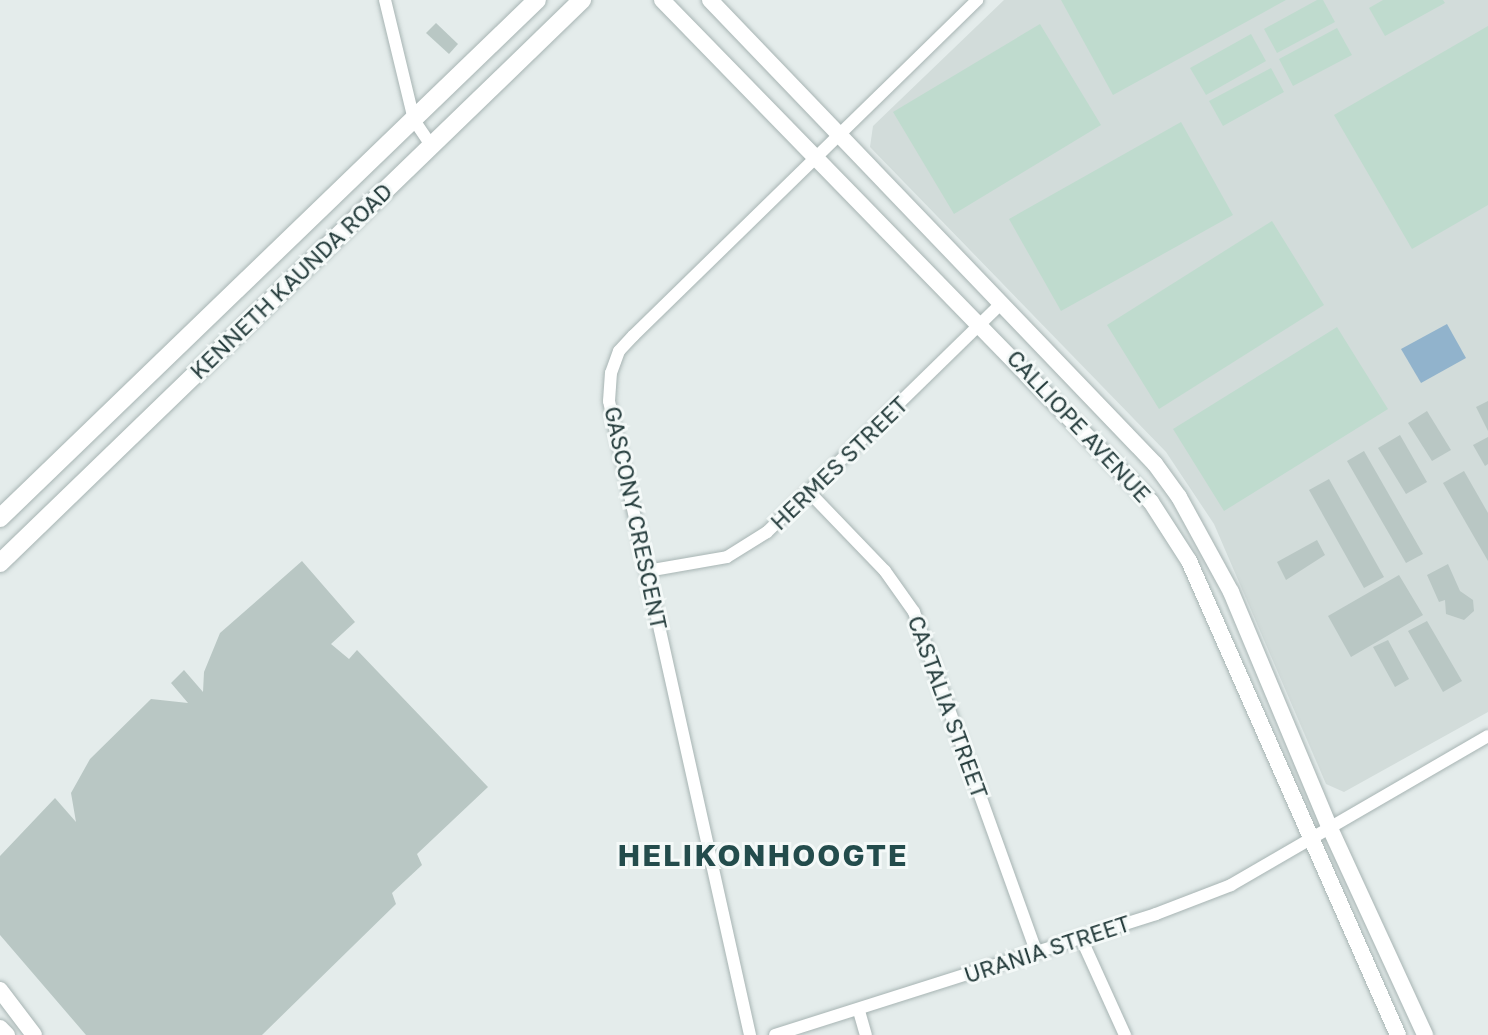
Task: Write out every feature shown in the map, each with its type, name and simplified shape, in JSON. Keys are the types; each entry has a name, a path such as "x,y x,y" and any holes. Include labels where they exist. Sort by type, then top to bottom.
{"main road":[{"name":"KENNETH KAUNDA ROAD","path":"0,518 537,0"},
{"name":"KENNETH KAUNDA ROAD","path":"0,563 582,0"}],"street":[{"path":"385,0 414,120 431,145"},
{"name":"CALLIOPE AVENUE","path":"662,0 1121,467 1174,536 1397,1034"},
{"name":"CALLIOPE AVENUE","path":"710,0 1155,464 1195,521 1231,592 1329,826 1422,1029"},
{"name":"GASCONY CRESCENT","path":"750,1035 609,401 614,362 633,336 819,158 977,0"},
{"name":"HERMES STREET","path":"647,571 727,557 767,532 1002,303"},
{"name":"CASTALIA STREET","path":"810,493 891,578 914,612 1036,950"},
{"name":"URANIA STREET","path":"775,1035 859,1011 1036,950 1081,938 1231,885 1488,736"},
{"path":"1081,938 1125,1035"},
{"path":"0,990 34,1035"},
{"path":"859,1011 866,1035"},
{"path":"0,1028 7,1035"},
{"path":"1397,1034 1422,1029"}],"shaded area":[{"path":"1004,0 1488,0 1488,712 1344,792 1326,784 1214,524 1166,452 870,147 873,126"}],"green space":[{"path":"1061,0 1286,0 1113,95"},
{"path":"1317,0 1323,0 1335,22 1277,53 1264,29"},
{"path":"1383,0 1443,0 1445,3 1385,36 1369,8"},
{"path":"1040,24 1101,125 954,214 893,112"},
{"path":"1488,26 1488,205 1412,249 1334,115"},
{"path":"1337,28 1352,55 1293,86 1279,59"},
{"path":"1251,34 1266,61 1206,95 1190,68"},
{"path":"1271,68 1284,92 1223,126 1209,101"},
{"path":"1181,122 1233,215 1061,311 1009,219"},
{"path":"1272,221 1324,305 1159,409 1107,325"},
{"path":"1337,327 1388,409 1224,511 1173,429"}],"water":[{"path":"1447,324 1466,358 1421,383 1401,349"}],"building":[{"path":"436,23 458,44 449,54 426,33"},
{"path":"1488,401 1488,431 1476,407"},
{"path":"1427,411 1451,450 1432,461 1408,423"},
{"path":"1400,435 1427,482 1406,494 1378,448"},
{"path":"1488,437 1488,464 1485,466 1473,445"},
{"path":"1364,451 1423,554 1406,563 1347,461"},
{"path":"1464,471 1488,513 1488,561 1443,483"},
{"path":"1329,479 1384,577 1364,588 1309,490"},
{"path":"1317,540 1325,555 1286,580 1277,562"},
{"path":"302,561 355,622 331,644 349,659 357,650 488,787 417,854 422,865 392,893 396,904 262,1035 86,1035 0,935 0,856 55,798 76,822 71,793 90,759 151,699 188,703 171,683 184,670 203,692 204,672 220,633"},
{"path":"1448,564 1460,591 1473,600 1474,611 1464,620 1446,614 1445,600 1439,602 1427,575"},
{"path":"1399,575 1423,615 1351,657 1328,616"},
{"path":"1427,621 1462,681 1443,692 1408,631"},
{"path":"1388,640 1409,679 1395,687 1373,647"}],"district":[{"name":"HELIKONHOOGTE","path":"763,855"}]}
